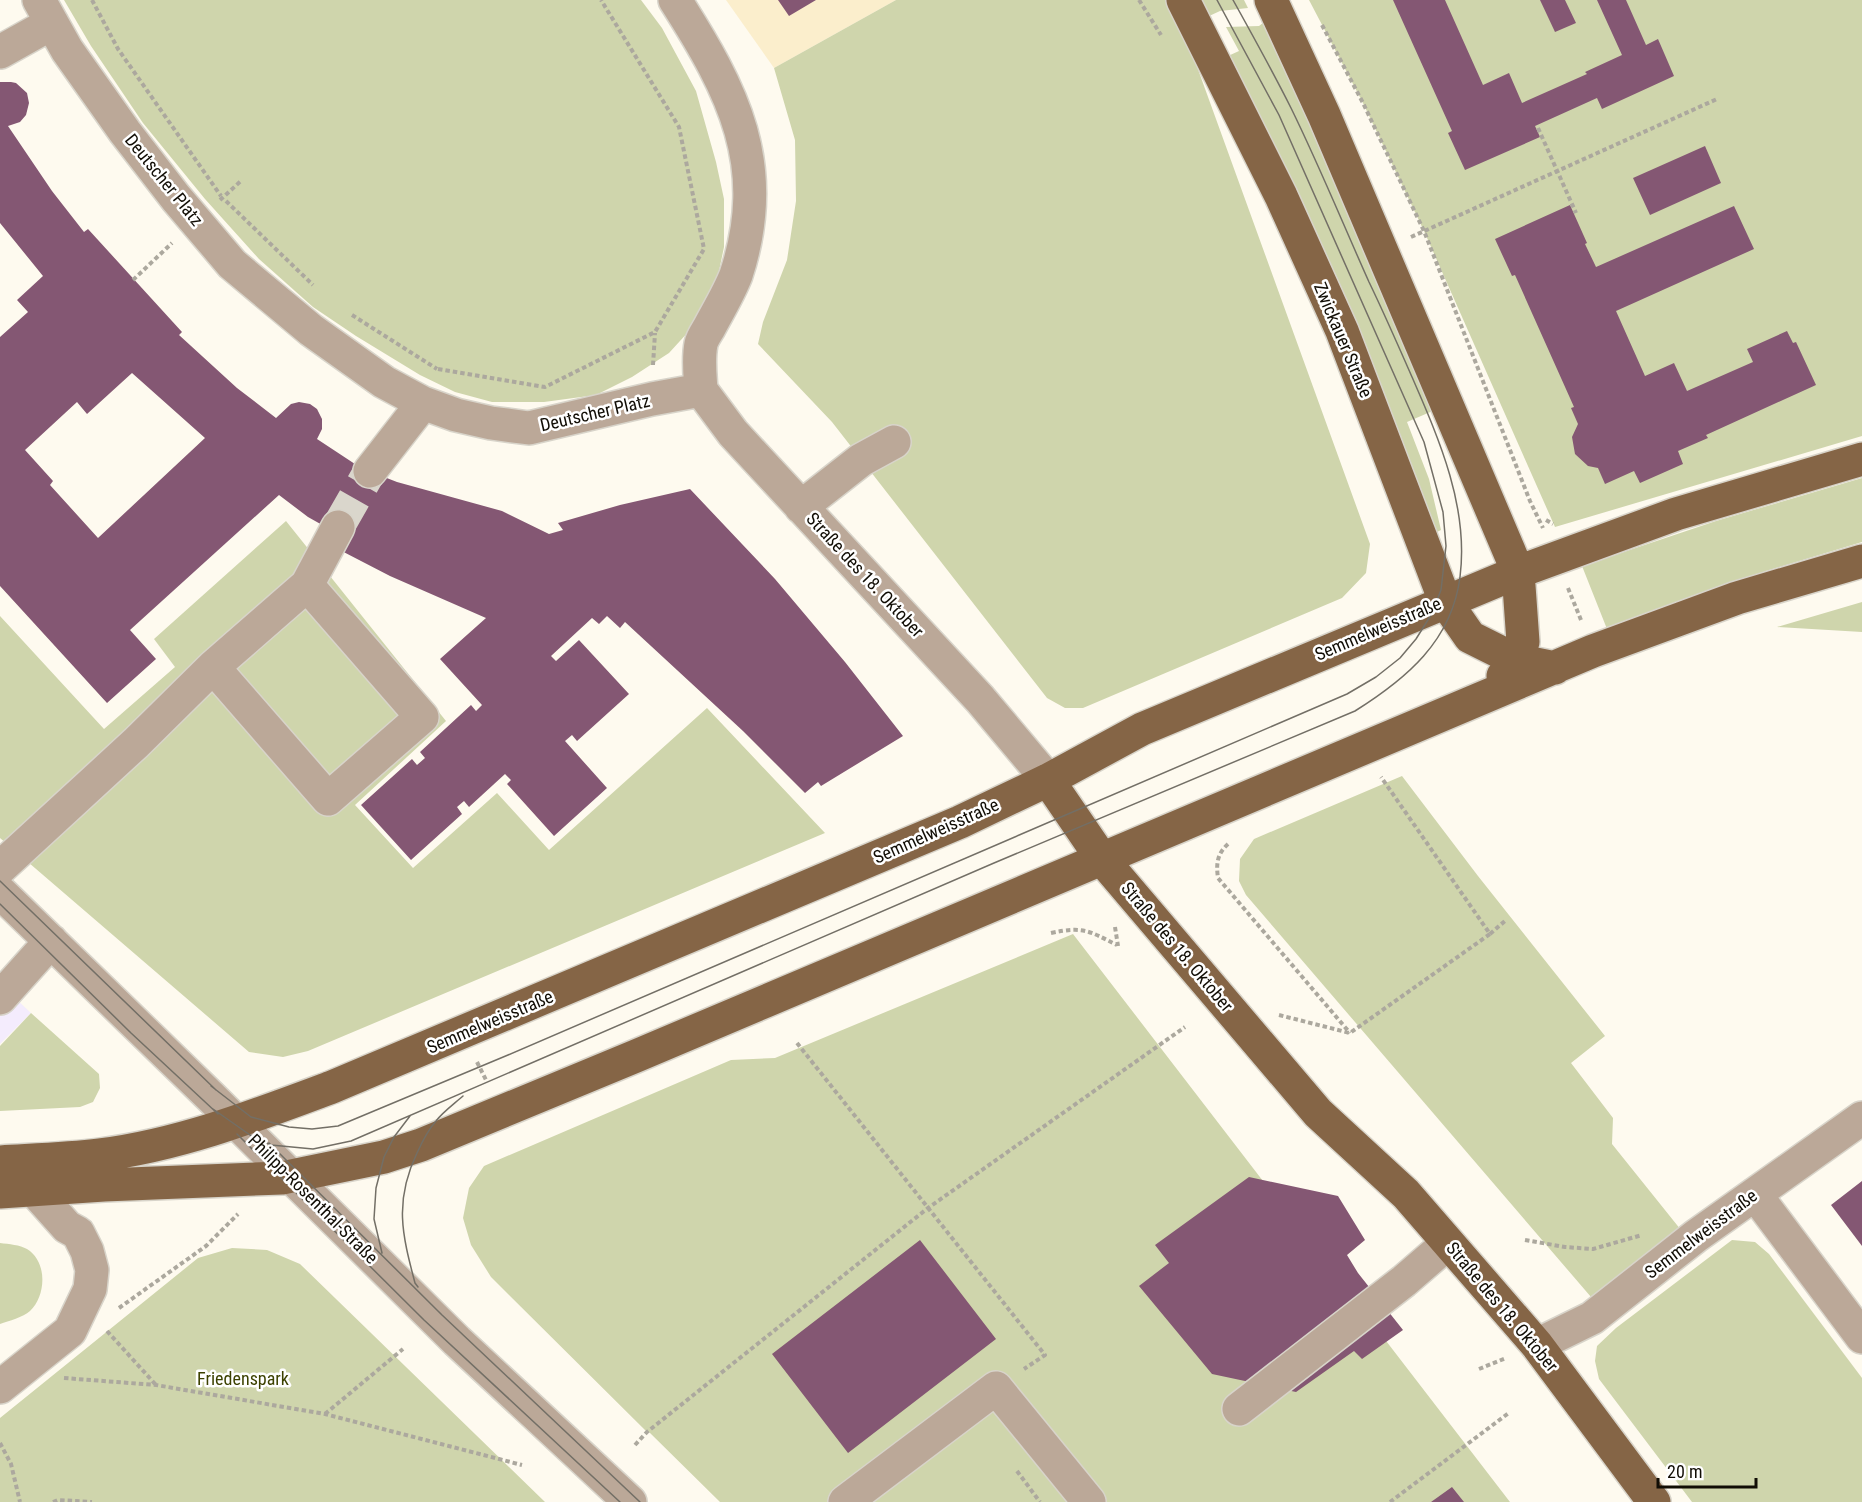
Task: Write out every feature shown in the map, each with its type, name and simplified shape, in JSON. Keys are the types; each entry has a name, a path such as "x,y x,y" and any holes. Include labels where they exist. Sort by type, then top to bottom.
{"main road":[{"name":"Zwickauer Straße","path":"1183,0 1281,196 1342,332 1445,601 1470,637 1516,660 1555,668"},
{"path":"1271,0 1382,249 1518,572 1523,642 1516,660 1496,685 1467,705"},
{"name":"Semmelweisstraße","path":"0,1162 101,1155 176,1140 237,1122 332,1087 960,822 1048,780 1142,729 1445,601 1556,556 1676,514 1862,459"},
{"path":"0,1192 104,1185 282,1178 384,1157 459,1130 1593,651 1737,598 1862,561"},
{"name":"Straße des 18. Oktober","path":"1048,780 1102,859 1318,1113 1406,1194 1537,1345 1654,1502"}],"street":[{"path":"675,0 719,76 736,113 746,152 751,190 747,235 735,277 701,343 699,364 701,390"},
{"path":"0,52 46,11"},
{"name":"Deutscher Platz","path":"46,11 68,50 124,132 232,264 320,336 384,382 423,403 456,415 529,428 701,390"},
{"name":"Straße des 18. Oktober","path":"701,390 733,433 980,699 1048,780"},
{"path":"370,471 423,403"},
{"path":"801,507 861,460 894,442"},
{"path":"0,868 136,743 213,667 307,585 338,527"},
{"path":"213,667 328,799 422,717 307,585"},
{"name":"Philipp-Rosenthal-Straße","path":"0,892 237,1122 457,1341 630,1502"},
{"path":"0,998 51,941"},
{"name":"Semmelweisstraße","path":"1537,1345 1592,1318 1696,1236 1862,1118"},
{"path":"10,1379 90,1316 92,1270 87,1251 78,1233 67,1227 34,1190"},
{"path":"1755,1194 1862,1337"},
{"path":"1239,1409 1404,1281 1448,1243"},
{"path":"845,1502 996,1388 1089,1502"}],"path":[{"path":"92,0 117,49 222,198 314,285"},
{"path":"350,314 438,369 545,387 655,332 704,249 679,127 601,0"},
{"path":"1139,0 1162,37"},
{"path":"1320,21 1424,231 1533,507 1556,556 1593,651"},
{"path":"1382,249 1717,99"},
{"path":"1538,128 1576,213"},
{"path":"222,198 242,180"},
{"path":"133,280 161,253"},
{"path":"423,403 438,369"},
{"path":"1361,750 1490,934"},
{"path":"1216,811 1240,836 1221,850 1216,865 1218,878 1350,1033"},
{"path":"1275,1014 1350,1033 1490,934 1506,920"},
{"path":"1051,933 1072,929 1089,931 1118,946"},
{"path":"635,1445 647,1432 928,1208 1185,1027"},
{"path":"797,1044 1045,1355"},
{"path":"476,1060 489,1088"},
{"path":"156,1385 90,1316 206,1246 238,1214"},
{"path":"1526,1240 1593,1249 1663,1230 1696,1236"},
{"path":"325,1414 403,1349"},
{"path":"10,1379 49,1377 156,1385 325,1414 522,1465"},
{"path":"1390,1502 1509,1412"},
{"path":"0,1443 11,1464 20,1502"},
{"path":"52,1502 58,1500 92,1502"}],"shaded area":[{"path":"726,0 896,0 774,68"},
{"path":"0,984 31,1013 0,1044"}],"green space":[{"path":"64,0 641,0 662,28 696,91 716,162 724,199 724,247 718,276 690,330 669,353 632,377 596,395 544,402 492,402 455,392 420,375 313,307 259,259 205,199 143,123 91,46"},
{"path":"896,0 1166,0 1187,39 1370,544 1366,573 1342,598 1083,708 1065,708 1047,698 832,422 758,344 763,322 787,260 796,201 795,140 774,68"},
{"path":"1199,0 1244,0 1248,8 1220,11 1207,17"},
{"path":"1309,0 1862,0 1862,436 1555,527 1424,231 1363,103"},
{"path":"1268,19 1435,410 1407,422 1429,479 1441,530 1437,532 1388,408 1228,56 1239,51 1226,27 1259,26"},
{"path":"1862,478 1862,542 1766,571 1607,629 1582,566 1716,521"},
{"path":"286,521 446,721 355,805 413,868 497,793 549,850 707,708 825,833 308,1051 283,1057 249,1052 0,838 0,616 104,729 175,667 154,639"},
{"path":"1862,602 1862,632 1777,627"},
{"path":"1402,776 1605,1036 1571,1063 1613,1118 1612,1144 1681,1230 1591,1297 1246,895 1239,881 1240,859 1254,839"},
{"path":"1073,934 1510,1502 720,1502 491,1277 471,1245 463,1218 469,1188 484,1166 731,1060 775,1058"},
{"path":"31,1013 99,1074 100,1088 93,1102 80,1107 0,1111 0,1046"},
{"path":"1732,1240 1755,1242 1769,1254 1862,1378 1862,1502 1692,1502 1599,1379 1595,1361 1597,1346 1616,1328"},
{"path":"0,1243 27,1249 34,1255 41,1270 42,1288 30,1311 0,1324"},
{"name":"Friedenspark","path":"232,1248 267,1250 300,1264 545,1502 0,1502 0,1418 198,1258"}],"building":[{"path":"778,0 816,0 789,16"},
{"path":"1393,0 1445,0 1483,85 1509,73 1522,103 1587,74 1585,72 1622,55 1597,0 1626,0 1646,45 1658,39 1674,76 1602,109 1597,98 1535,126 1540,137 1465,170 1448,133 1452,131"},
{"path":"1540,0 1565,0 1576,23 1555,32"},
{"path":"0,82 11,82 16,83 27,93 29,103 26,115 20,122 8,126 52,191 84,232 88,229 182,332 179,335 237,388 276,418 291,404 299,402 310,404 317,409 322,419 322,429 317,439 361,468 397,482 502,511 549,534 563,530 558,523 620,505 690,489 775,579 845,662 903,736 821,786 818,782 805,793 743,731 625,622 620,628 607,616 599,624 592,618 551,656 556,661 579,640 629,694 577,741 572,735 565,741 607,788 554,836 507,784 511,780 505,774 469,807 464,801 457,807 462,814 411,860 361,805 412,759 417,765 425,758 420,752 471,705 476,711 482,705 440,659 486,618 390,576 332,546 324,526 279,495 130,630 156,659 107,703 0,586 0,337 28,312 17,300 43,276 0,223","holes":["132,373 205,438 98,538 50,485 53,481 25,450 77,402 87,414"]},
{"path":"1705,146 1721,183 1650,215 1633,178"},
{"path":"1570,205 1596,267 1734,206 1754,249 1616,311 1645,376 1674,363 1687,391 1753,362 1747,349 1787,331 1793,343 1796,342 1816,385 1706,435 1708,438 1678,451 1683,464 1640,483 1634,471 1605,484 1598,468 1588,466 1575,454 1572,437 1578,424 1571,408 1574,407 1515,275 1512,276 1495,239"},
{"path":"1249,1177 1338,1196 1365,1240 1347,1255 1358,1273 1403,1330 1362,1359 1354,1351 1296,1392 1212,1374 1139,1286 1169,1263 1155,1245"},
{"path":"1862,1181 1862,1246 1831,1205"},
{"path":"920,1240 996,1339 848,1453 772,1354"},
{"path":"1452,1487 1464,1502 1431,1502"}],"tunnel":[{"path":"338,527 370,471"}],"tram line":[{"path":"211,1086 251,1117 289,1127 312,1129 338,1126 1347,694 1376,677 1400,658 1416,639 1431,615 1441,590 1446,546 1443,512 1424,442 1279,115 1217,0"},
{"path":"213,1109 250,1135 271,1145 313,1149 351,1141 994,863 1355,711 1392,686 1424,656 1437,639 1447,620 1455,600 1460,577 1462,551 1460,525 1450,474 1422,401 1311,151 1284,94 1233,0"},
{"path":"0,881 216,1090"},
{"path":"0,904 131,1033 218,1114"},
{"path":"418,1287 415,1283 404,1233 405,1187 410,1170 428,1132 442,1114 463,1096"},
{"path":"382,1253 374,1219 376,1188 384,1157 394,1137 410,1116"},
{"path":"237,1134 424,1320 620,1502"},
{"path":"269,1143 442,1315 640,1502"}]}
